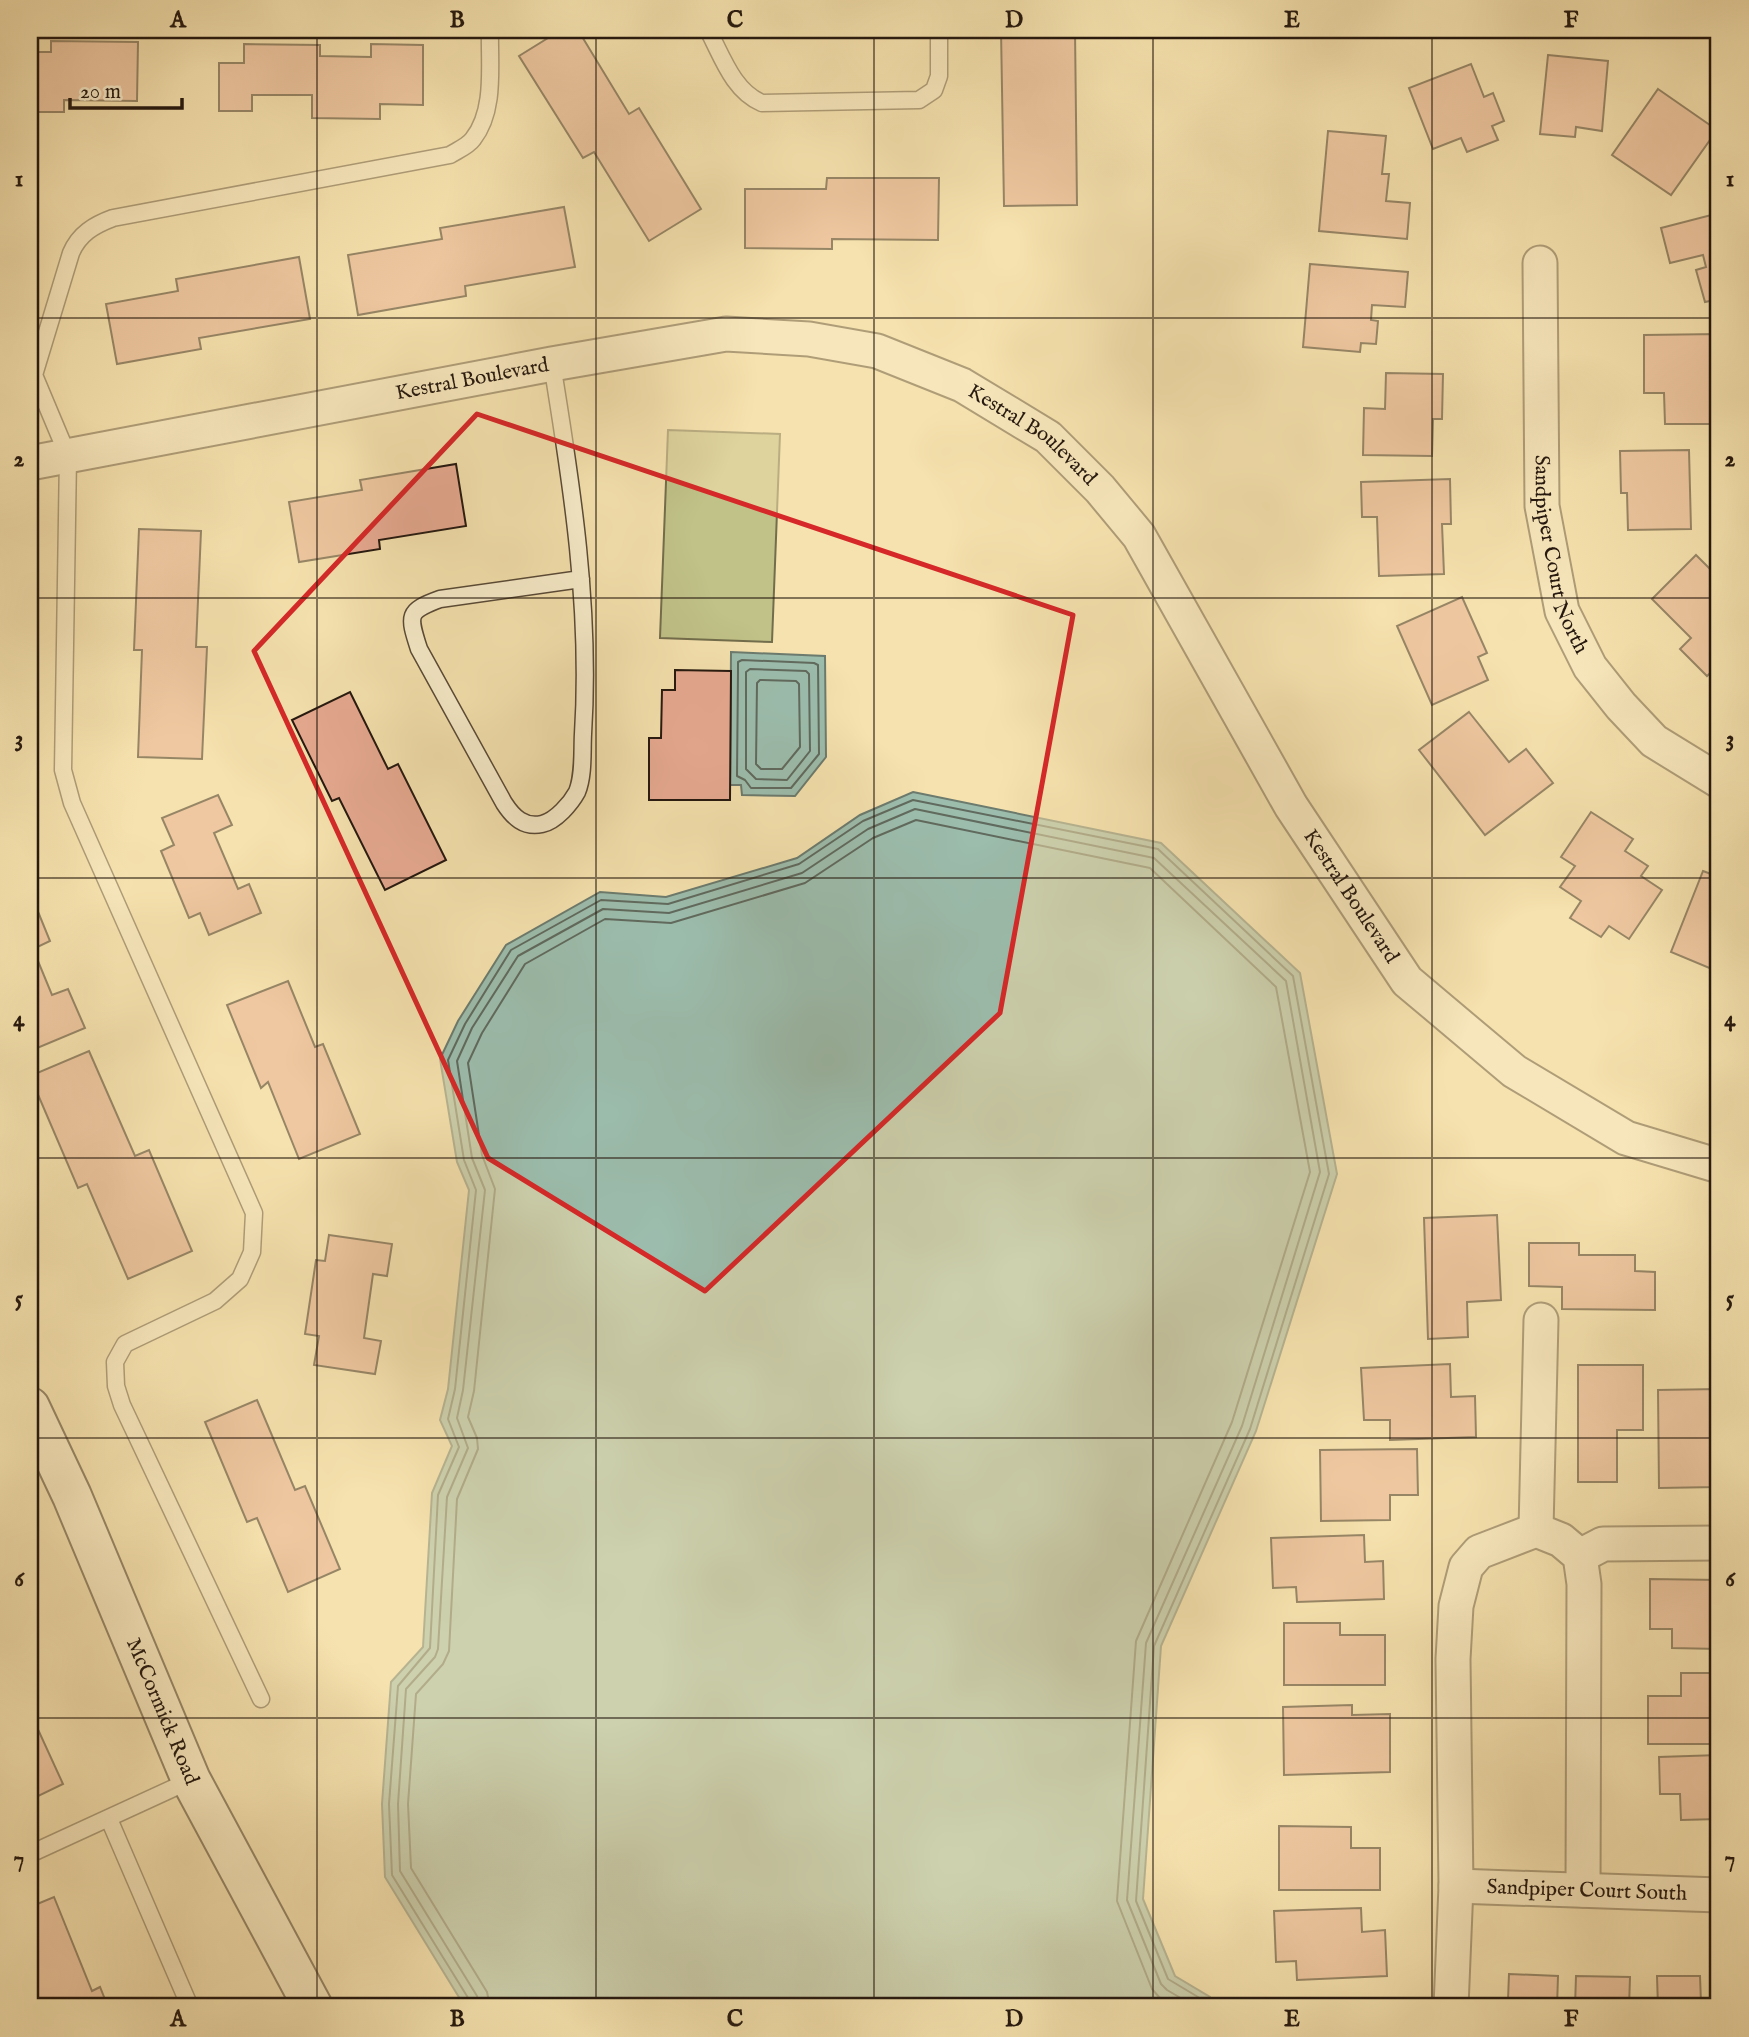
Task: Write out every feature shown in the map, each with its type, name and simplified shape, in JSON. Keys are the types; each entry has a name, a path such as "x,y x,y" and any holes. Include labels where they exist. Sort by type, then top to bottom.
{"street":[{"name":"Sandpiper Court North","path":"1540,263 1542,506 1562,611 1590,667 1621,706 1654,741 1719,781"},
{"name":"Kestral Boulevard","path":"30,463 552,364 726,334 809,339 877,351 962,385 1048,437 1100,489 1139,536 1291,806 1406,981 1514,1071 1626,1138 1719,1166"},
{"path":"1536,1530 1541,1320"},
{"name":"McCormick Road","path":"30,1407 72,1496 191,1780 313,2007"},
{"path":"1451,2007 1456,1886 1453,1659 1456,1606 1466,1567 1479,1552 1536,1530 1562,1540 1580,1556 1584,1584 1583,1890"},
{"path":"1580,1556 1603,1544 1719,1543"},
{"name":"Sandpiper Court South","path":"1456,1886 1719,1895"}],"lane":[{"path":"261,1699 122,1405 116,1386 116,1362 125,1344 215,1301 240,1279 252,1251 254,1213 72,803 63,771 68,456 32,375 75,243 95,225 113,218 450,155 472,141 483,122 488,101 489,30"},
{"path":"708,30 738,87 748,98 762,103 919,100 934,90 939,76 939,30"},
{"path":"552,364 571,481 581,579 584,715 581,769 577,791 561,812 544,824 524,823 513,818 419,649 413,623 414,612 418,607 440,598 581,579"},
{"path":"30,1854 191,1780"},
{"path":"109,1819 190,2007"}],"highlighted area":[{"path":"477,414 1073,615 1000,1013 705,1291 488,1158 254,651"}],"green space":[{"path":"668,430 780,434 772,642 660,638"}],"water":[{"path":"731,652 825,656 826,757 795,796 742,795 741,785 730,785"},
{"path":"913,792 1161,843 1300,973 1337,1174 1256,1431 1161,1646 1143,1899 1175,1976 1210,1997 1213,2007 465,2007 385,1877 382,1804 391,1682 423,1647 432,1493 452,1446 440,1420 448,1389 469,1190 457,1162 440,1059 458,1021 506,945 600,892 666,897 797,858 860,815"}],"building":[{"path":"561,30 578,30 629,114 639,108 701,209 649,241 594,152 583,158 519,56"},
{"path":"1001,30 1075,30 1077,205 1004,206"},
{"path":"51,41 138,42 137,101 64,100 64,112 30,112 30,52 51,52"},
{"path":"244,44 320,45 320,56 371,57 371,44 423,45 423,105 380,104 380,119 312,118 312,95 252,95 252,111 219,111 219,63 244,63"},
{"path":"1548,55 1608,61 1602,131 1576,127 1575,137 1540,134"},
{"path":"1471,64 1484,97 1493,93 1504,121 1492,126 1498,140 1467,152 1461,138 1433,149 1409,88"},
{"path":"1658,89 1717,130 1671,195 1612,155"},
{"path":"1328,131 1386,136 1382,174 1389,174 1386,201 1410,203 1407,239 1319,231"},
{"path":"827,178 939,178 938,240 832,239 832,249 745,248 745,189 826,189"},
{"path":"564,207 575,267 465,286 466,296 358,315 348,255 442,239 440,228"},
{"path":"1719,213 1719,299 1705,302 1696,270 1706,267 1703,255 1670,263 1661,228"},
{"path":"299,257 310,319 199,338 201,349 117,364 106,304 178,291 176,279"},
{"path":"1310,264 1408,272 1405,307 1372,305 1371,320 1378,321 1376,344 1361,343 1360,352 1303,347"},
{"path":"1719,334 1719,424 1665,424 1664,393 1644,393 1644,335"},
{"path":"1386,373 1443,374 1442,419 1433,419 1432,456 1363,455 1364,408 1385,409"},
{"path":"1689,450 1691,529 1628,530 1627,493 1621,493 1620,451"},
{"path":"456,464 466,526 379,540 380,549 299,562 289,502 362,490 360,480"},
{"path":"1450,479 1451,524 1442,524 1444,574 1379,576 1377,517 1362,517 1361,482"},
{"path":"139,529 201,531 196,647 207,647 202,759 138,757 142,650 134,650"},
{"path":"1696,555 1719,578 1719,665 1707,676 1680,649 1691,638 1652,599"},
{"path":"1462,597 1487,653 1478,657 1488,680 1432,705 1397,626"},
{"path":"675,670 731,671 730,800 649,800 649,738 661,738 662,690 675,690"},
{"path":"350,692 388,769 398,764 446,860 385,890 339,798 332,801 292,720"},
{"path":"1469,712 1509,762 1526,749 1553,783 1485,835 1419,750"},
{"path":"218,795 232,825 214,833 238,889 249,884 261,913 209,935 200,913 189,918 161,851 174,845 162,818"},
{"path":"1591,812 1633,839 1625,851 1648,866 1641,876 1662,890 1629,939 1609,926 1601,937 1570,918 1581,901 1560,887 1575,866 1561,857"},
{"path":"1703,871 1719,877 1719,972 1671,952"},
{"path":"30,892 50,941 33,949 52,995 68,989 85,1028 30,1051"},
{"path":"288,981 315,1047 323,1044 360,1134 299,1159 268,1082 261,1088 227,1005"},
{"path":"89,1051 135,1156 149,1150 192,1251 128,1279 87,1184 78,1188 30,1076"},
{"path":"1497,1215 1501,1300 1467,1302 1468,1337 1428,1339 1424,1218"},
{"path":"329,1235 392,1244 387,1276 373,1274 364,1338 381,1341 375,1374 314,1365 319,1336 305,1334 316,1260 325,1261"},
{"path":"1529,1243 1579,1243 1579,1255 1635,1255 1635,1271 1655,1272 1655,1310 1562,1309 1562,1287 1529,1286"},
{"path":"1450,1364 1451,1397 1475,1396 1476,1437 1390,1440 1390,1420 1364,1420 1361,1368"},
{"path":"1578,1365 1643,1365 1643,1430 1617,1430 1617,1482 1578,1482"},
{"path":"1719,1389 1717,1487 1659,1488 1658,1390"},
{"path":"257,1400 295,1490 305,1486 340,1569 288,1592 257,1518 247,1522 205,1422"},
{"path":"1417,1449 1418,1495 1390,1495 1390,1520 1321,1521 1320,1450"},
{"path":"1364,1535 1365,1562 1383,1561 1384,1599 1297,1602 1296,1587 1273,1588 1271,1538"},
{"path":"1650,1579 1719,1580 1719,1649 1672,1648 1672,1629 1650,1629"},
{"path":"1284,1623 1340,1623 1340,1635 1385,1635 1385,1685 1284,1685"},
{"path":"1681,1673 1719,1673 1719,1744 1648,1744 1648,1696 1681,1696"},
{"path":"1352,1705 1352,1715 1390,1714 1390,1772 1284,1775 1283,1707"},
{"path":"30,1712 63,1784 30,1800"},
{"path":"1719,1755 1719,1819 1681,1820 1680,1794 1660,1794 1659,1757"},
{"path":"1279,1826 1351,1827 1351,1848 1380,1848 1380,1890 1279,1890"},
{"path":"54,1897 92,1991 100,1987 108,2007 30,2007 30,1907"},
{"path":"1361,1908 1362,1932 1385,1930 1387,1976 1297,1980 1296,1961 1276,1962 1274,1911"},
{"path":"1509,1974 1558,1976 1557,2007 1479,2007 1479,2000 1508,2000"},
{"path":"1576,1976 1630,1977 1629,2007 1575,2007"},
{"path":"1657,1976 1700,1976 1701,2003 1719,2003 1719,2007 1658,2007"},
{"path":"1325,2005 1325,2007 1278,2007"}]}
